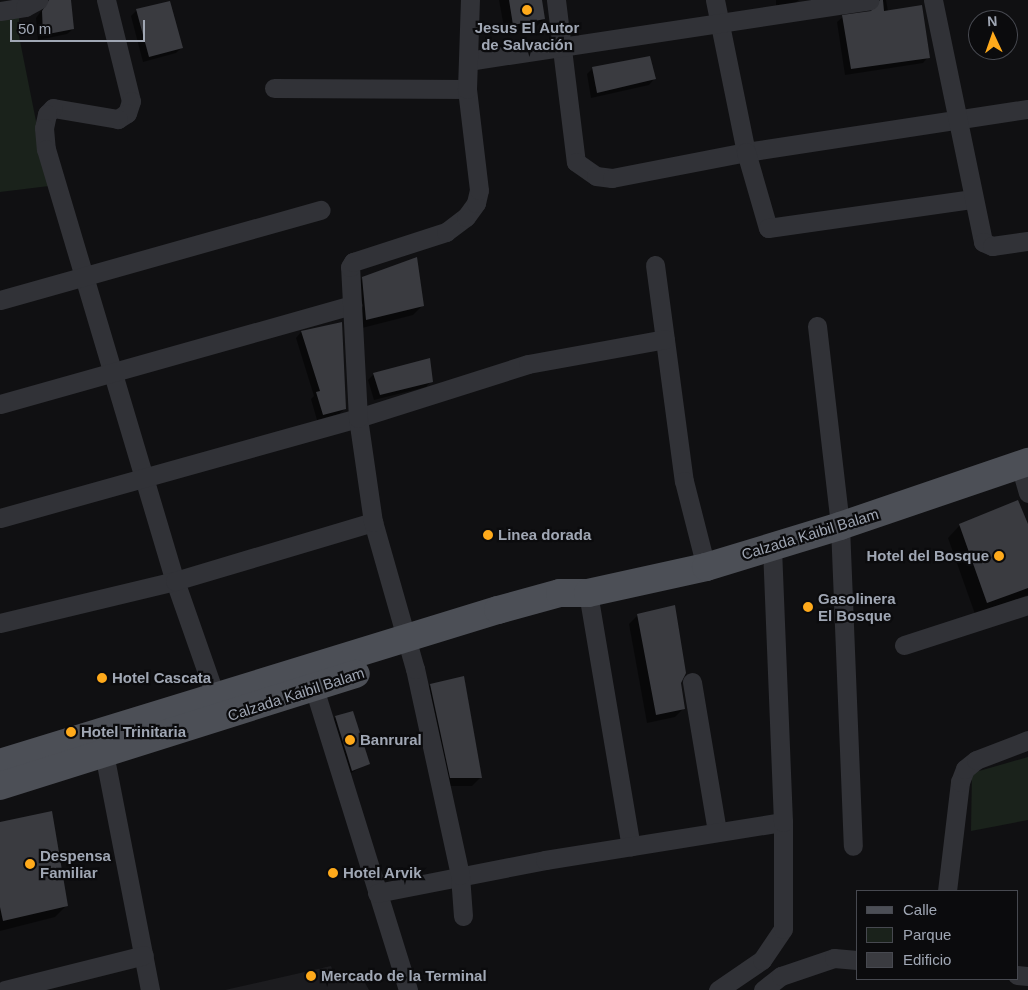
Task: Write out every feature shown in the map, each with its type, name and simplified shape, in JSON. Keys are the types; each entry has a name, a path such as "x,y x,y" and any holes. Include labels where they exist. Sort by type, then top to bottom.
{"main road":[{"name":"Calzada Kaibil Balam","path":"0,763 102,745 314,688 408,647 560,593 588,593 706,567 840,526 1024,463"},
{"name":"Calzada Kaibil Balam","path":"0,786 216,698 408,647"}],"street":[{"path":"2,7 25,7 38,0"},
{"path":"106,0 131,101 127,113 118,119 53,108 47,114 44,128 46,149 82,276 114,371 174,581 216,698"},
{"path":"463,916 460,875 408,647 373,522 358,418 350,267 353,262 446,232 472,210 479,190 467,89 470,0"},
{"path":"556,0 576,162 589,174 612,178 746,152 1028,109"},
{"path":"715,0 746,152 767,227 771,229 973,199"},
{"path":"468,61 563,45 719,24 869,0"},
{"path":"933,0 959,119 973,199 986,245 1028,241"},
{"path":"274,88 467,89"},
{"path":"0,300 321,210"},
{"path":"655,265 684,481 706,567"},
{"path":"0,404 352,305"},
{"path":"816,326 840,526 853,846"},
{"path":"0,518 358,418 528,364 665,339"},
{"path":"1024,463 1028,492"},
{"path":"0,623 174,581 373,522"},
{"path":"718,990 762,960 783,929 783,822 772,546"},
{"path":"588,593 631,846"},
{"path":"904,645 1028,605"},
{"path":"692,682 717,832"},
{"path":"314,688 408,990"},
{"path":"947,890 960,782 965,769 976,760 1028,740"},
{"path":"102,745 150,990"},
{"path":"378,893 460,875 783,822"},
{"path":"6,990 144,955"},
{"path":"763,990 781,976 834,958 856,960"}],"shaded area":[{"name":"Mercado de la Terminal","path":"331,966 336,980 359,972 369,990 225,990"}],"green space":[{"path":"0,9 19,11 19,36 49,186 0,192"},
{"path":"1028,757 1028,820 971,831 972,773"}],"building":[{"path":"49,0 71,0 74,29 43,35 42,11"},
{"name":"Jesus El Autor de Salvación","path":"509,0 542,0 545,19 513,25"},
{"path":"880,0 883,0 884,11 922,5 930,58 851,69 842,15 871,11"},
{"path":"170,1 183,48 149,57 136,9"},
{"path":"650,56 656,79 597,93 592,67"},
{"path":"417,257 424,306 366,320 362,277"},
{"path":"342,322 346,409 323,415 316,392 320,391 301,331"},
{"path":"430,358 433,382 380,395 373,373"},
{"name":"Hotel del Bosque","path":"1018,500 1028,524 1028,588 987,603 959,524"},
{"path":"675,605 686,673 681,683 685,709 656,715 637,614"},
{"path":"464,676 482,778 450,778 430,684"},
{"name":"Banrural","path":"353,711 370,764 352,771 335,716"},
{"name":"Despensa Familiar","path":"52,811 68,906 3,921 0,907 0,822"}],"place":[{"name":"Jesus El Autor de Salvación","path":"527,10"},
{"name":"Linea dorada","path":"488,535"},
{"name":"Hotel del Bosque","path":"999,556"},
{"name":"Gasolinera El Bosque","path":"808,607"},
{"name":"Hotel Cascata","path":"102,678"},
{"name":"Hotel Trinitaria","path":"71,732"},
{"name":"Banrural","path":"350,740"},
{"name":"Despensa Familiar","path":"30,864"},
{"name":"Hotel Arvik","path":"333,873"},
{"name":"Mercado de la Terminal","path":"311,976"}]}
